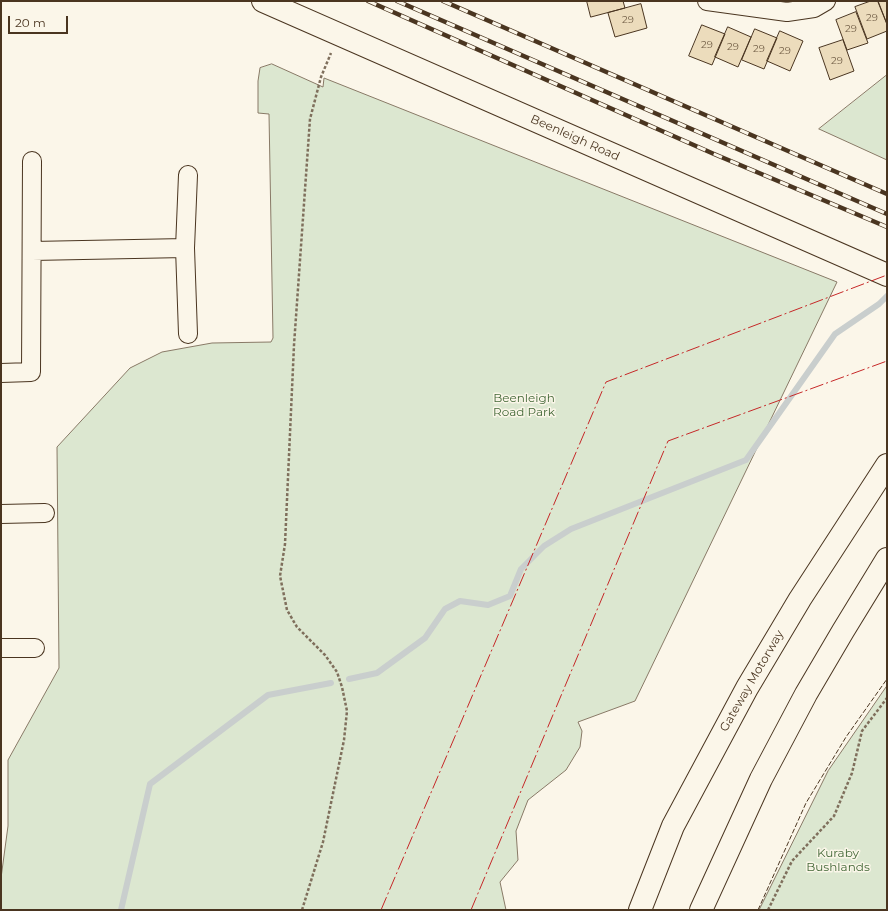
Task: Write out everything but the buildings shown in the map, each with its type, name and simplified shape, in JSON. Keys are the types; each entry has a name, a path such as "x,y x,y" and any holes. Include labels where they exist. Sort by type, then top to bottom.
{"main road":[{"name":"Beenleigh Road","path":"263,1 884,274"},
{"name":"Gateway Motorway","path":"640,910 673,826 747,688 800,599 887,465"},
{"path":"701,910 761,779 806,694 887,559"}],"street":[{"path":"707,1 787,12 814,8 826,1"},
{"path":"1,373 31,372 32,161"},
{"path":"188,175 185,248 188,334"},
{"path":"32,251 185,248"},
{"path":"1,514 45,513"},
{"path":"1,648 35,648"}],"path":[{"path":"302,910 323,842 344,740 347,711 337,672 325,655 297,628 287,610 280,576 285,544 294,344 310,119 321,78 339,34"},
{"path":"768,910 792,861 834,816 852,773 862,731 887,698"}],"green space":[{"name":"Beenleigh Road Park","path":"272,64 323,87 324,78 837,282 635,701 578,722 582,731 580,747 566,770 528,800 516,831 518,860 500,882 506,910 1,910 1,878 8,826 8,760 59,668 57,447 130,368 162,352 212,343 271,342 273,338 269,114 258,113 258,81 260,68"},
{"path":"887,75 887,160 819,129"},
{"name":"Kuraby Bushlands","path":"887,686 887,910 759,910 828,771"}],"waterway":[{"path":"349,679 377,673 425,638 445,609 460,601 488,605 510,596 521,569 544,546 571,529 746,460 835,334 879,304 887,296"},
{"path":"121,910 150,784 268,695 331,683"}],"railway":[{"path":"368,1 714,154 887,227"},
{"path":"397,1 887,214"},
{"path":"443,1 887,194"}],"fence":[{"path":"758,910 806,803 846,737 887,679"}],"power":[{"path":"381,910 606,382 887,275"},
{"path":"471,910 668,441 887,361"}]}
